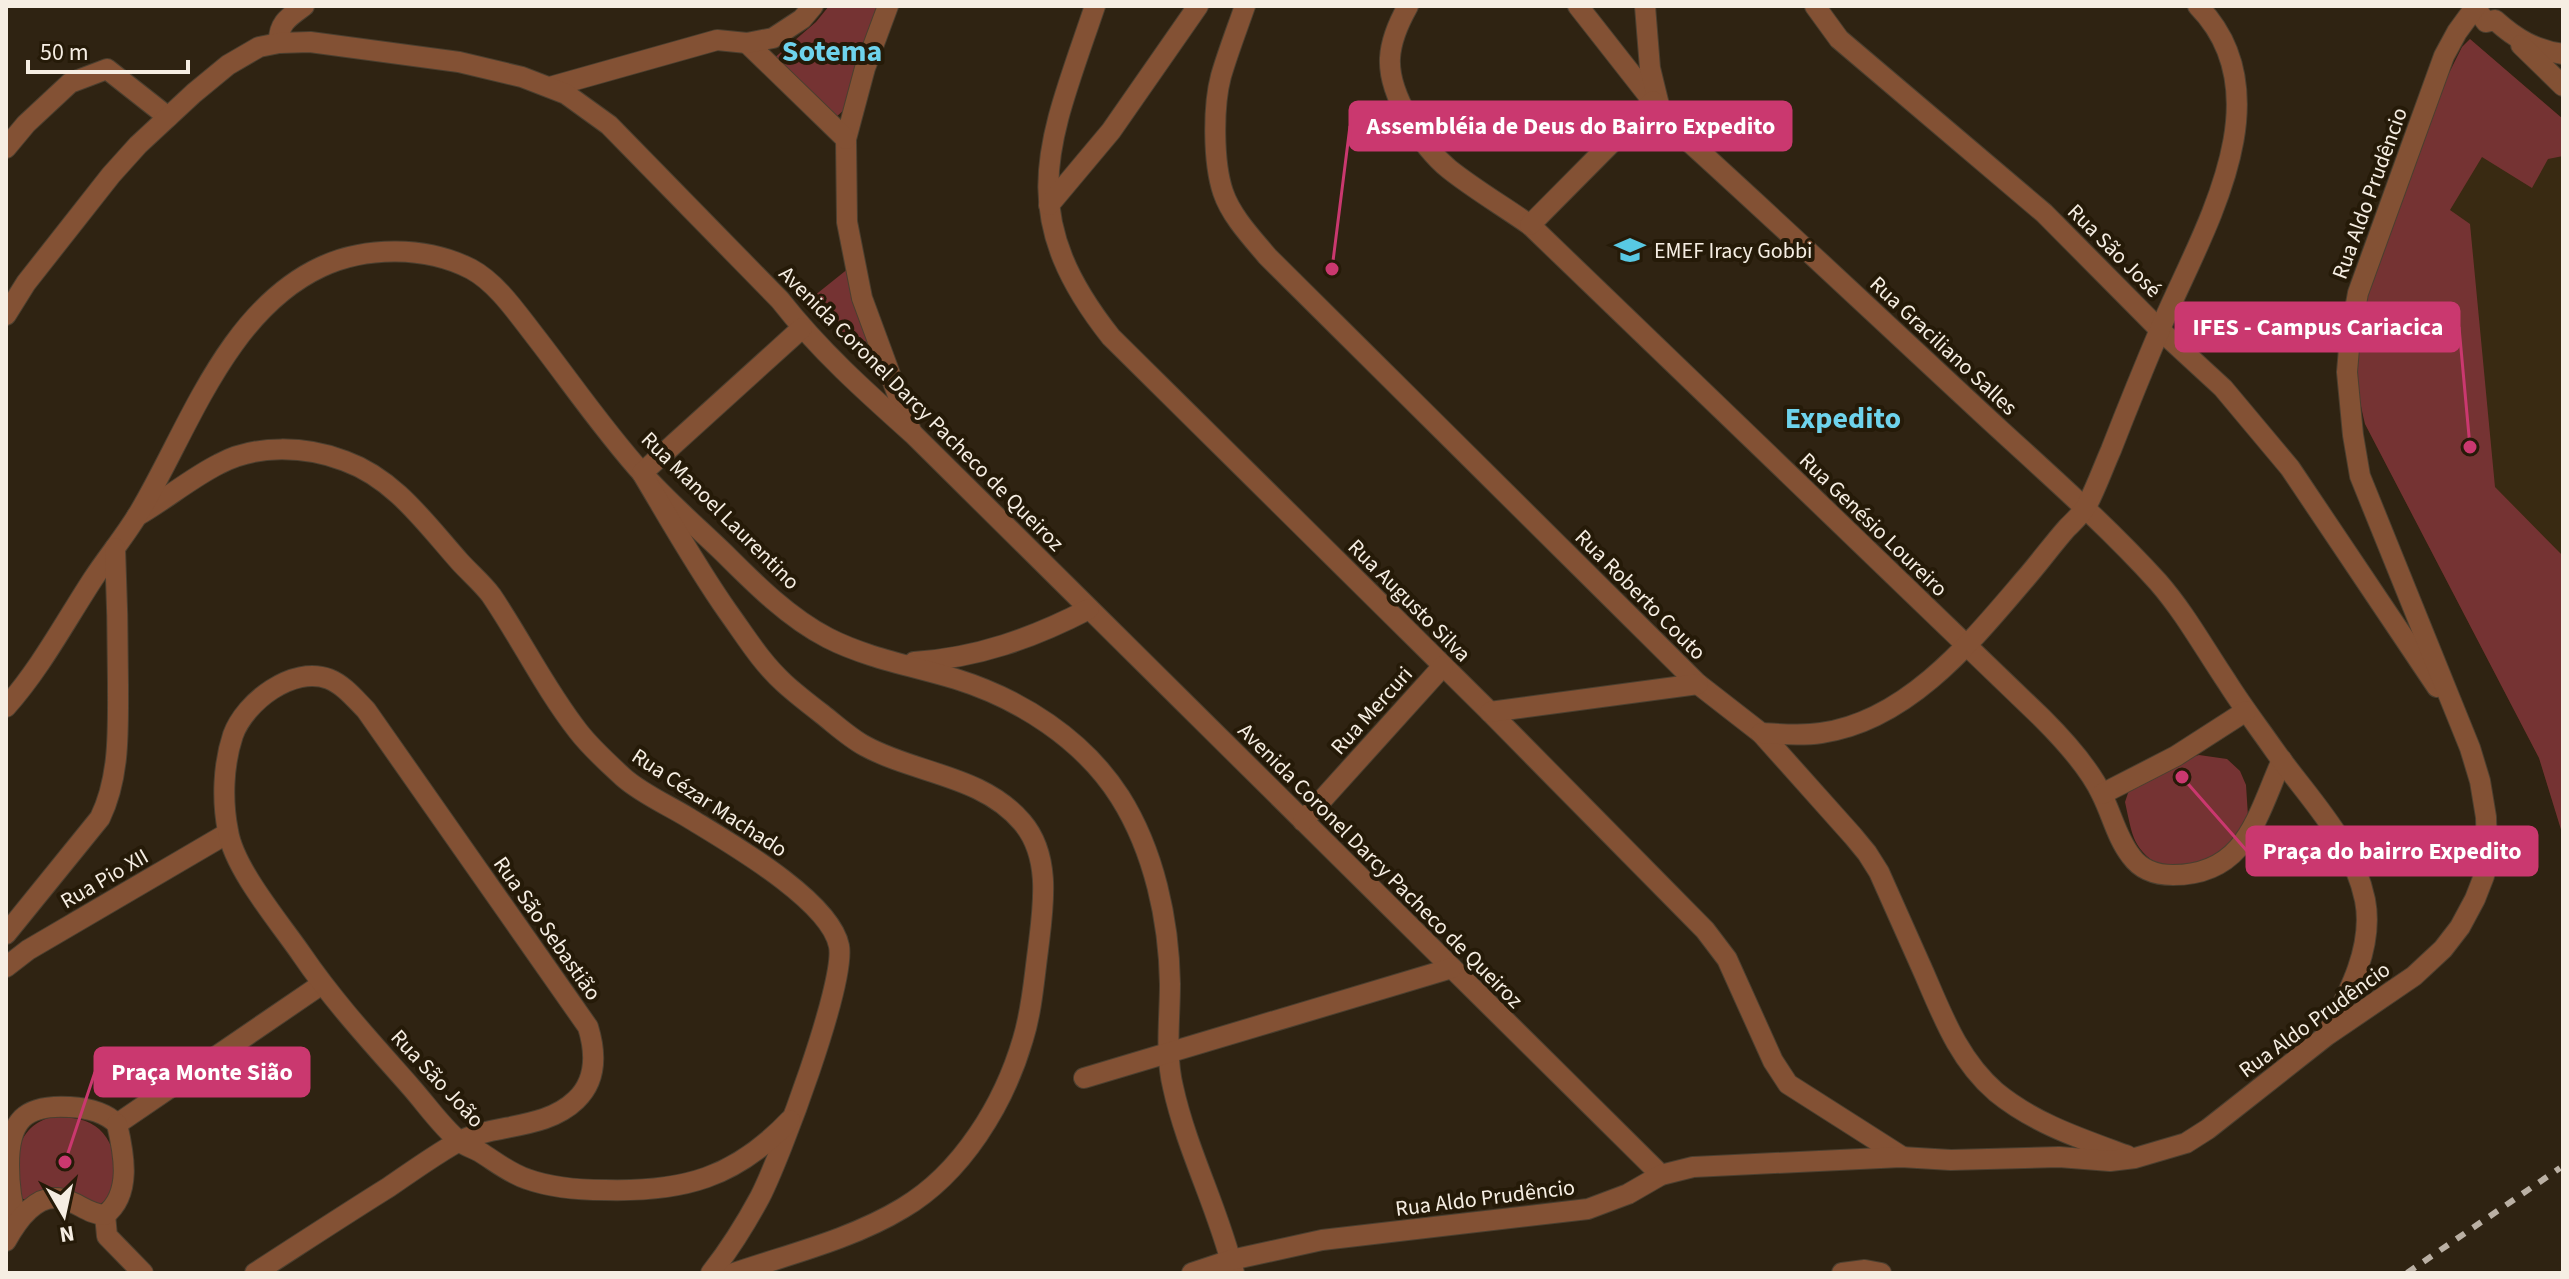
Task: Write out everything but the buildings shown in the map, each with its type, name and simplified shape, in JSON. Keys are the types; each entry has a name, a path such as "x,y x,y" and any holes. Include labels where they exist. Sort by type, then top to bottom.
{"street":[{"path":"279,43 281,26 286,18 304,6"},
{"path":"550,87 717,40 747,43 773,38 786,31 813,6"},
{"path":"888,6 865,68 846,139 847,222 862,298 913,434"},
{"name":"Rua Augusto Silva","path":"1095,6 1058,118 1049,164 1051,226 1080,295 1111,337 1490,712 1716,943 1727,959 1773,1061 1788,1084 1901,1157"},
{"path":"1049,205 1111,131 1198,6"},
{"name":"Rua Roberto Couto","path":"1245,6 1221,78 1216,115 1219,174 1223,193 1236,216 1268,257 1698,684 1761,733 1867,853 1879,872 1953,1040 1973,1069 1997,1092 2029,1115 2059,1131 2135,1158"},
{"name":"Rua Genésio Loureiro","path":"1408,6 1397,29 1390,58 1392,76 1401,102 1429,150 1449,169 1530,225 2059,735 2102,794 2123,844 2143,868 2161,874 2197,873 2231,857 2243,844 2282,760"},
{"path":"1530,225 1657,107 1578,6"},
{"name":"Rua Graciliano Salles","path":"1645,6 1657,107 1685,138 2085,509 2158,582 2185,616 2246,711 2320,808 2350,856 2366,905 2366,927 2352,986 2326,1036"},
{"name":"Rua São José","path":"1815,6 1839,39 2044,213 2160,330 2223,388 2290,468 2457,717"},
{"path":"1761,733 1823,733 1874,717 1925,683 1967,647 2085,509 2223,186 2235,136 2235,85 2230,57 2219,30 2198,6"},
{"path":"2475,7 2486,22 2495,20"},
{"name":"Rua Aldo Prudêncio","path":"1192,1273 1233,1266 1322,1240 1588,1209 1628,1194 1661,1175 1693,1167 1901,1157 1951,1160 2059,1157 2110,1161 2135,1158 2186,1143 2208,1129 2326,1036 2414,976 2443,949 2460,927 2484,876 2486,817 2470,748 2360,476 2347,372 2358,293 2444,56 2475,7"},
{"path":"2495,20 2522,42 2563,54"},
{"path":"2495,20 2563,86"},
{"name":"Avenida Coronel Darcy Pacheco de Queiroz","path":"6,315 26,283 81,212 138,145 194,93 243,55 259,47 310,42 423,55 522,77 576,100 609,125 780,300 802,328 913,434 1661,1175"},
{"path":"747,43 846,139"},
{"path":"6,148 26,124 70,83 107,69 168,117"},
{"name":"Rua Manoel Laurentino","path":"6,707 33,674 137,516 220,363 271,299 323,266 352,257 381,253 412,251 475,271 502,295 526,324 642,473 754,582 796,617 828,638 884,659 959,680 1024,708 1077,746 1103,773 1133,818 1160,898 1170,977 1169,1069 1180,1112 1233,1266"},
{"path":"734,1273 879,1221 929,1190 951,1170 991,1112 1023,1039 1042,911 1040,858 1034,840 1021,821 975,786 863,745 783,683 752,649 707,584 642,473 802,328"},
{"name":"Rua Cézar Machado","path":"137,516 218,464 238,455 263,450 318,453 347,461 399,494 489,592 578,732 604,759 628,781 785,880 823,916 839,946 835,985 790,1120 759,1198 711,1273"},
{"path":"6,934 100,818 108,801 116,771 118,714 115,548"},
{"path":"884,659 920,662 980,652 1023,640 1089,609"},
{"name":"Rua Mercuri","path":"1303,821 1443,666"},
{"name":"Rua São Sebastião","path":"228,833 225,781 228,755 234,732 244,715 270,691 304,677 319,676 332,680 366,710 566,993 588,1027 593,1045 594,1064 590,1082 568,1107 534,1121 459,1141 255,1273"},
{"path":"1490,712 1698,684"},
{"path":"2102,794 2176,756 2246,711"},
{"name":"Rua São João","path":"228,833 240,863 322,984 459,1141 501,1167 526,1179 555,1187 653,1190 683,1185 740,1162 769,1142 790,1120"},
{"name":"Rua Pio XII","path":"6,967 28,950 228,833"},
{"path":"1084,1078 1452,968"},
{"path":"117,1124 322,984"},
{"path":"6,1241 17,1221 39,1201 62,1199 93,1214 105,1215 114,1208 122,1184 123,1155 117,1124 101,1114 71,1107 43,1108 18,1121 11,1134 9,1149 10,1196 17,1221"},
{"path":"105,1215 107,1236 143,1273"},
{"path":"1842,1273 1865,1270 1881,1273"}],"shaded area":[{"path":"829,6 878,6 844,110 836,117 772,60 816,22"},
{"path":"2470,39 2563,119 2563,836 2539,758 2365,424 2462,47"},
{"path":"2470,39 2563,119 2563,156 2548,159 2532,188 2482,157 2450,210 2470,224 2495,487 2563,556 2563,836 2539,758 2365,424 2357,386 2357,323 2444,83 2462,47"},
{"path":"849,268 885,379 809,300"},
{"path":"2199,755 2227,759 2240,771 2246,785 2248,816 2225,857 2165,869 2140,849 2125,802 2129,790 2185,759"},
{"path":"51,1117 74,1118 90,1123 103,1133 109,1143 114,1154 115,1177 113,1188 99,1205 72,1191 55,1188 37,1193 28,1200 19,1198 17,1161 23,1139 29,1130"}],"railway":[{"path":"2407,1273 2560,1168"}],"place":[{"name":"EMEF Iracy Gobbi","path":"1630,250"},
{"name":"Assembléia de Deus do Bairro Expedito","path":"1332,269"},
{"name":"IFES - Campus Cariacica","path":"2470,447"},
{"name":"Praça do bairro Expedito","path":"2182,777"},
{"name":"Praça Monte Sião","path":"65,1162"}],"district":[{"name":"Sotema","path":"832,51"},
{"name":"Expedito","path":"1843,418"}]}
